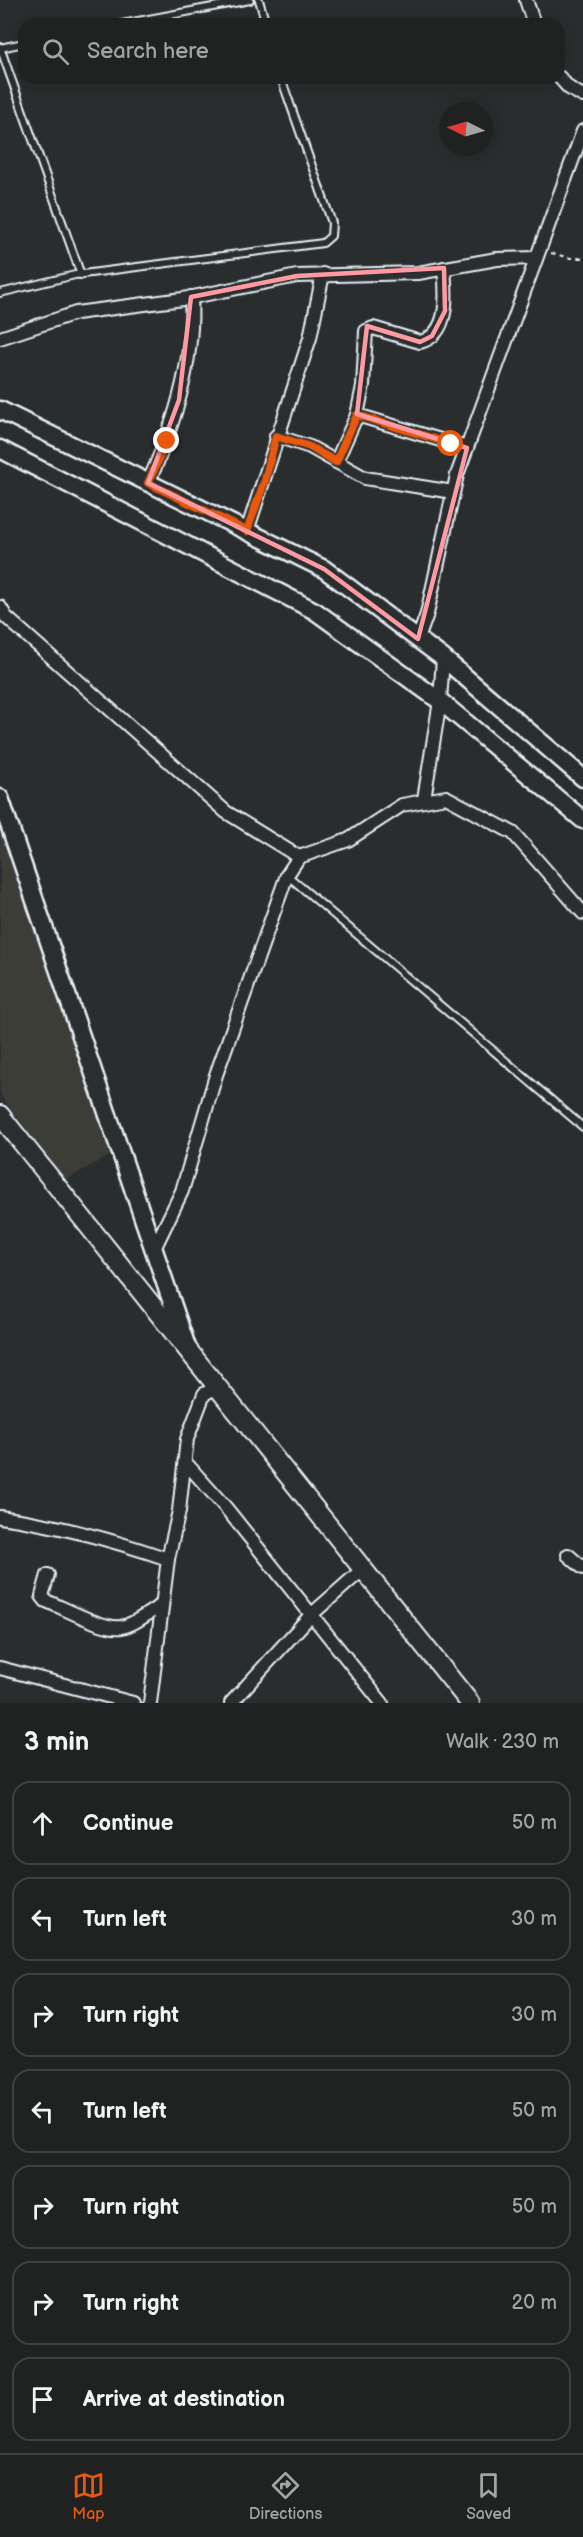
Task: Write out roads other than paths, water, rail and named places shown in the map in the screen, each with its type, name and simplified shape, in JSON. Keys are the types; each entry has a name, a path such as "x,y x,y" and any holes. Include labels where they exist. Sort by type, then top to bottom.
{"main road":[{"path":"0,1115 470,1703"}],"street":[{"path":"526,0 532,18"},
{"path":"565,84 583,96"},
{"path":"418,639 427,614 453,492 466,448 583,131"},
{"path":"0,338 76,313 191,297 241,286 323,274 418,273 536,254"},
{"path":"336,462 357,415 363,386 366,331 373,328 420,342 432,336 445,311 447,299 444,268"},
{"path":"247,531 265,480 276,436 310,338 323,274"},
{"path":"148,483 167,441 179,400 188,346 191,297"},
{"path":"0,410 324,569 443,658 583,778"},
{"path":"357,415 466,448"},
{"path":"276,436 310,447 365,478 453,492"},
{"path":"0,449 315,611 440,701 583,820"},
{"path":"0,607 6,617 226,812 299,856"},
{"path":"424,799 440,701 443,658"},
{"path":"155,1247 182,1191 216,1075 287,875 299,856 348,840 402,805 424,799 446,797 513,833 583,913"},
{"path":"0,798 155,1247 188,1351"},
{"path":"150,1703 168,1559 179,1511 187,1439 204,1394 218,1387"},
{"path":"185,1462 226,1508 382,1703"},
{"path":"0,1517 55,1526 120,1542 168,1559"},
{"path":"567,1555 583,1568"},
{"path":"231,1703 311,1615 363,1569"},
{"path":"48,1575 42,1596 46,1600 105,1624 120,1627 129,1624 162,1605"},
{"path":"0,1668 133,1703"}],"lane":[{"path":"154,18 250,0"},
{"path":"260,0 264,18"},
{"path":"18,45 0,48 81,274"},
{"path":"0,293 81,274 323,243 331,236 332,223 283,84"},
{"path":"287,875 583,1126"}]}
